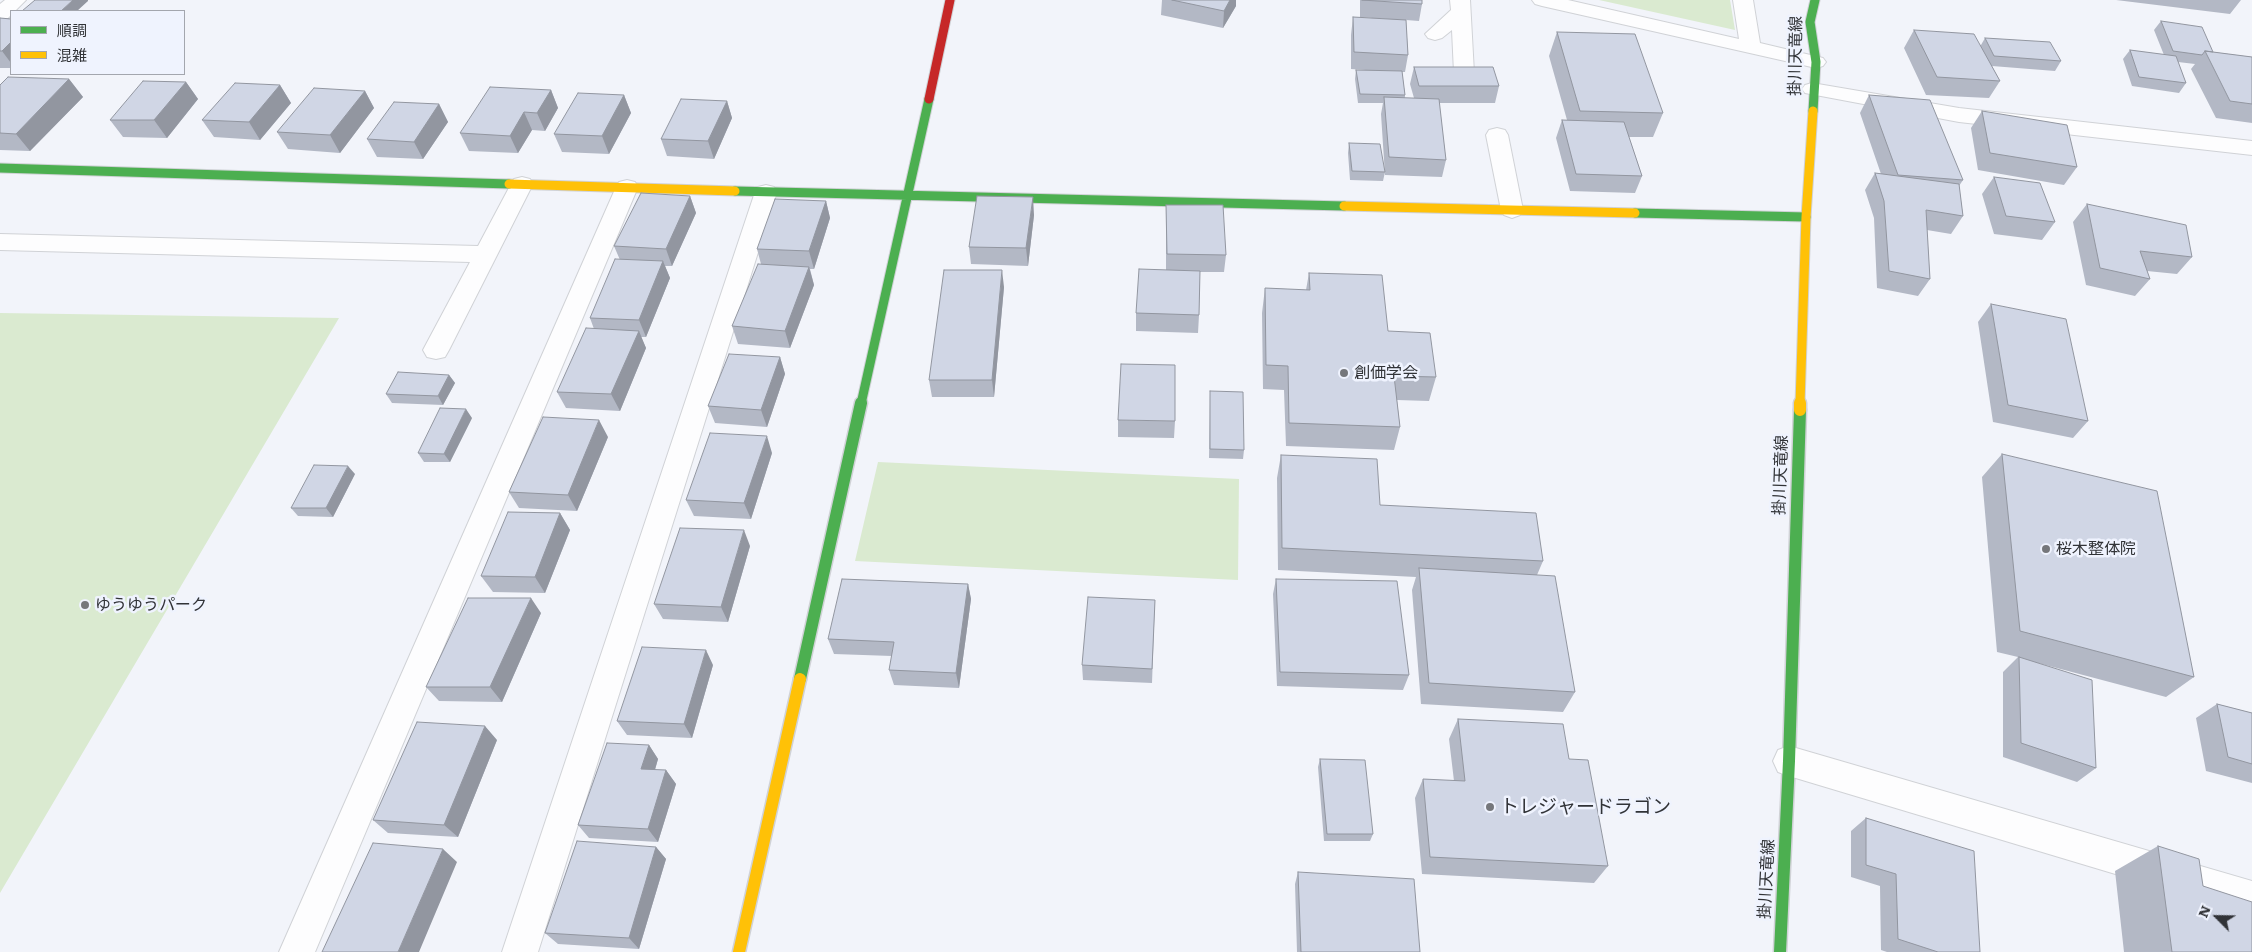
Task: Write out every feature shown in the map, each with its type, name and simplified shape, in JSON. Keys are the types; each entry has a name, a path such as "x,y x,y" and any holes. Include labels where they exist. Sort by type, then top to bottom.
{"street":[{"path":"0,15 16,0"},
{"path":"740,952 909,196 950,0"},
{"path":"1542,0 1816,62"},
{"path":"1743,0 1750,46"},
{"name":"掛川天竜線","path":"1780,952 1789,762 1806,218 1812,89 1816,62 1810,22 1815,0"},
{"path":"1436,34 1460,6"},
{"path":"1460,6 1464,74"},
{"path":"1812,89 1959,115 2252,148"},
{"path":"1497,134 1512,210"},
{"path":"0,168 909,196 1806,218"},
{"path":"436,350 522,184"},
{"path":"297,952 627,187"},
{"path":"520,952 766,192"},
{"path":"0,242 485,254"},
{"path":"1789,762 2252,898"}],"green space":[{"path":"1599,0 1730,0 1735,30"},
{"name":"ゆうゆうパーク","path":"0,313 339,318 0,893"},
{"path":"878,462 1239,479 1238,580 855,561"}],"building":[{"path":"35,0 73,0 62,10 23,10"},
{"path":"1172,0 1230,0 1224,11"},
{"path":"1362,0 1422,0 1422,4"},
{"path":"1353,17 1406,20 1408,55 1354,52"},
{"path":"0,18 10,19 10,43 0,51"},
{"path":"2161,21 2202,27 2213,52 2205,51 2202,55 2173,51"},
{"path":"1914,30 1974,34 2000,81 1937,77"},
{"path":"1557,32 1635,34 1663,113 1580,111"},
{"path":"1985,38 2050,42 2061,61 1994,56"},
{"path":"2130,50 2176,56 2186,83 2139,77"},
{"path":"2205,51 2252,57 2252,104 2230,101"},
{"path":"1414,67 1493,67 1499,86 1419,86"},
{"path":"1356,70 1402,71 1405,95 1360,94"},
{"path":"8,77 69,79 16,134 0,133 0,85"},
{"path":"143,81 186,82 154,120 110,120"},
{"path":"235,83 280,85 249,122 202,120"},
{"path":"490,87 551,90 537,113 524,112 510,136 460,133"},
{"path":"314,88 365,91 330,135 277,132"},
{"path":"578,93 624,95 602,136 554,134"},
{"path":"1869,95 1930,100 1963,180 1898,175"},
{"path":"1384,97 1439,99 1446,160 1389,157"},
{"path":"681,99 727,101 708,141 661,139"},
{"path":"394,102 439,104 414,142 367,139"},
{"path":"1982,111 2067,125 2077,167 1990,153"},
{"path":"1562,120 1624,122 1642,176 1576,174"},
{"path":"1349,143 1380,144 1385,172 1352,171"},
{"path":"1875,173 1959,184 1963,216 1926,210 1930,279 1889,271 1884,201"},
{"path":"1994,177 2040,183 2055,222 2006,216"},
{"path":"641,193 690,196 666,249 614,246"},
{"path":"977,196 1033,197 1026,248 969,247"},
{"path":"775,199 826,201 809,251 757,249"},
{"path":"2087,204 2186,225 2192,257 2140,251 2150,279 2100,268"},
{"path":"1166,205 1223,205 1226,255 1167,254"},
{"path":"615,259 663,261 639,320 590,318"},
{"path":"758,264 809,267 785,331 732,326"},
{"path":"1139,269 1200,271 1199,315 1136,313"},
{"path":"944,270 1002,270 992,380 929,380"},
{"name":"創価学会","path":"1309,273 1382,275 1388,331 1430,333 1436,377 1394,376 1400,427 1289,423 1288,366 1266,365 1265,288 1310,290"},
{"path":"1991,304 2066,319 2088,421 2008,405"},
{"path":"586,328 639,331 611,394 557,392"},
{"path":"729,354 780,357 761,410 708,406"},
{"path":"1121,364 1175,365 1175,421 1118,420"},
{"path":"398,372 449,375 438,396 386,394"},
{"path":"1210,391 1243,392 1244,450 1210,449"},
{"path":"440,408 466,409 444,454 418,453"},
{"path":"543,417 599,420 568,495 509,492"},
{"path":"710,433 767,436 744,503 686,500"},
{"path":"2002,454 2157,491 2194,677 2020,631"},
{"path":"1281,455 1377,459 1380,505 1536,513 1543,561 1282,548"},
{"path":"314,465 348,466 326,508 291,508"},
{"path":"508,512 560,513 535,577 481,576"},
{"path":"680,528 744,530 721,607 654,604"},
{"path":"1419,568 1555,576 1575,692 1429,683"},
{"path":"842,579 968,584 956,673 889,670 894,642 828,639"},
{"path":"1276,579 1397,581 1409,675 1280,672"},
{"path":"1088,597 1155,600 1152,669 1082,665"},
{"path":"468,598 531,598 490,687 426,687"},
{"path":"642,647 706,650 684,724 617,721"},
{"path":"2019,657 2092,680 2096,768 2021,743"},
{"path":"2217,704 2252,713 2252,764 2228,757"},
{"path":"1458,719 1563,724 1569,759 1588,760 1608,866 1430,857 1423,779 1465,781"},
{"path":"417,722 485,726 444,825 373,820"},
{"path":"607,743 649,745 641,769 666,770 648,829 578,825"},
{"path":"1320,759 1365,760 1373,834 1327,834"},
{"path":"1866,818 1974,851 1980,952 1938,952 1898,939 1896,874 1866,865"},
{"path":"577,841 656,847 629,938 545,933"},
{"path":"373,843 443,849 398,952 322,952"},
{"path":"2158,846 2199,859 2203,886 2252,902 2252,952 2172,952"},
{"path":"1298,872 1414,879 1420,952 1301,952"}],"traffic: fast":[{"path":"1813,111 1816,62 1810,22 1815,0"},
{"path":"800,679 929,99"},
{"path":"0,168 509,184"},
{"path":"735,191 1344,206"},
{"path":"1635,213 1806,217"},
{"path":"1780,952 1789,761 1800,410"}],"traffic: slow":[{"path":"1800,410 1806,217 1813,111"},
{"path":"509,184 735,191"},
{"path":"1344,206 1635,213"},
{"path":"739,952 800,679"}],"traffic: jam":[{"path":"929,99 950,0"}],"place":[{"name":"創価学会","path":"1344,373"},
{"name":"桜木整体院","path":"2046,549"},
{"name":"ゆうゆうパーク","path":"85,605"},
{"name":"トレジャードラゴン","path":"1490,807"}]}
